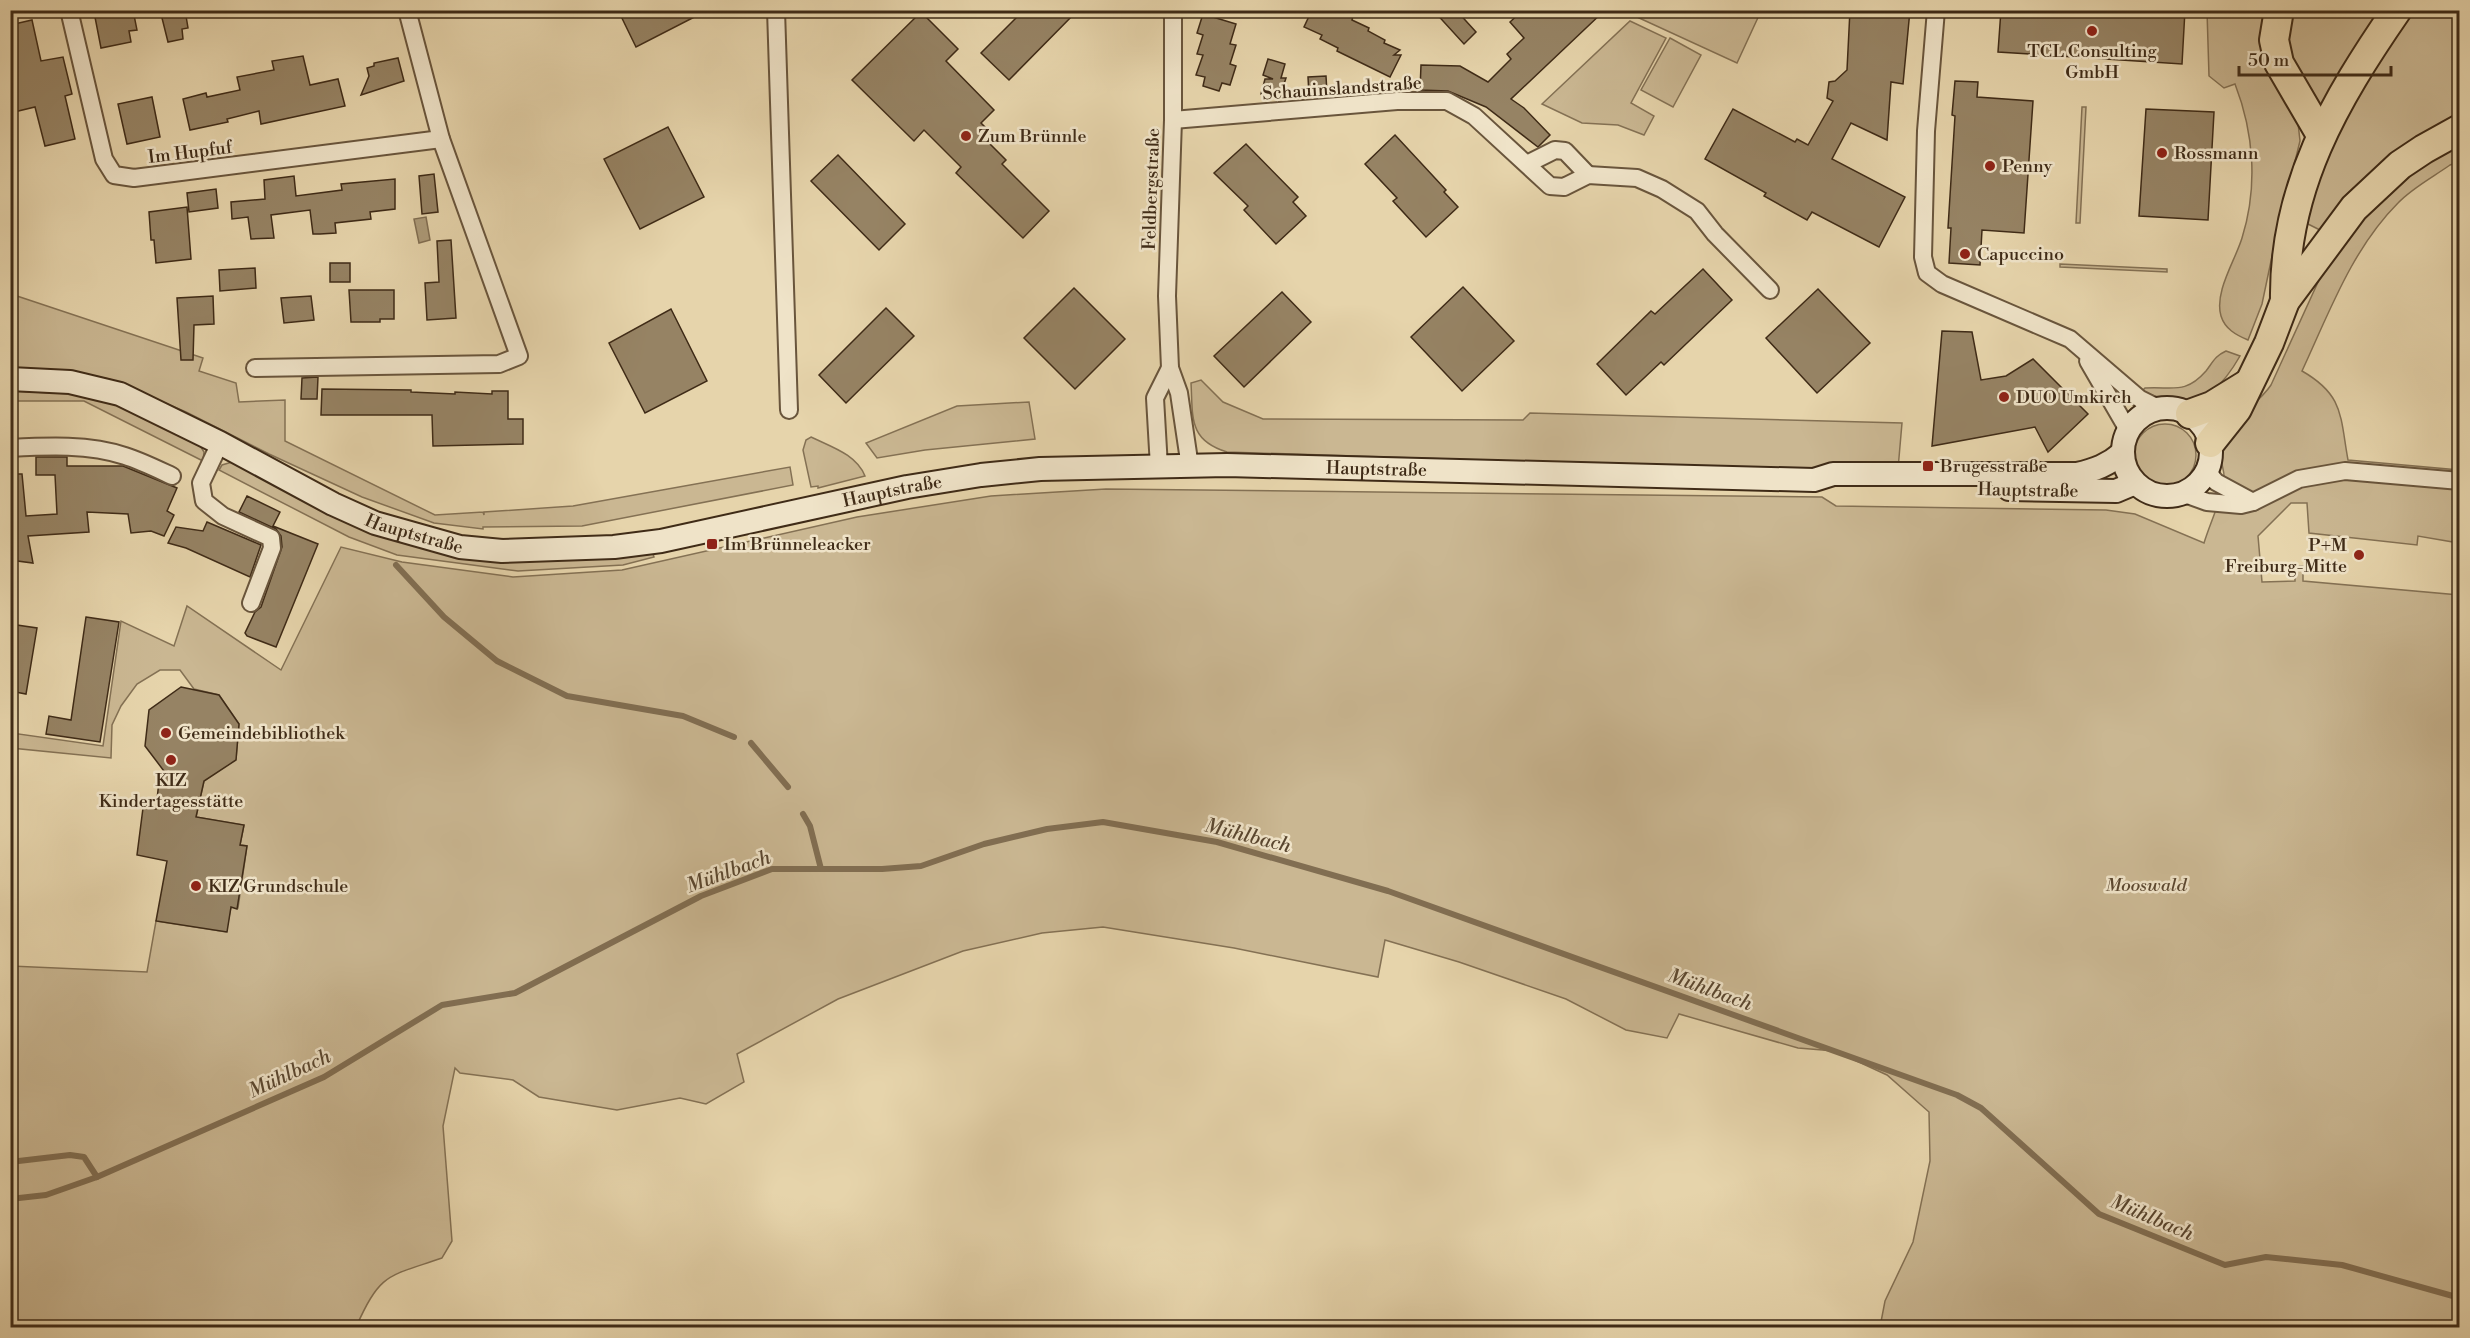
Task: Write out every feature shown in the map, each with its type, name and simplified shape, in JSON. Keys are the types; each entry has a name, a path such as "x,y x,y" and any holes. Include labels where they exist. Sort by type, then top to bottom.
{"highway":[{"path":"2279,10 2274,40 2279,63 2321,135"},
{"path":"2285,301 2285,270 2291,230 2321,135 2364,58 2397,10"},
{"path":"2210,443 2237,409 2247,384 2269,343 2285,301 2339,226 2368,193 2400,165 2424,148 2460,129"},
{"path":"2190,414 2212,406 2247,384"}],"street":[{"name":"Im Hupfuf","path":"69,10 104,159 114,175 134,178 441,139"},
{"path":"255,368 499,364 519,356 441,139 407,10"},
{"path":"776,10 789,410"},
{"name":"Feldbergstraße","path":"1173,10 1173,120 1167,296 1170,368 1179,393 1190,466"},
{"path":"1936,10 1926,131 1923,257 1927,273 1942,284 2070,339 2140,399 2158,408 2177,409 2190,414 2205,430 2210,443 2211,458 2207,471 2196,485 2182,493 2156,495 2135,483 2126,468 2122,453 2128,430 2136,419 2158,408"},
{"name":"Schauinslandstraße","path":"1173,120 1397,101 1447,101 1474,116 1550,186 1564,187 1588,175 1638,178 1662,189 1697,211 1715,234 1770,290"},
{"path":"1527,164 1555,150 1565,151 1588,175"},
{"path":"2081,350 2128,430"},
{"name":"Feldbergstraße","path":"1159,467 1155,398 1170,368"},
{"name":"Hauptstraße","path":"10,379 70,382 120,394 220,443 333,504 375,523 417,537 460,547 502,551 614,547 661,541 873,495 981,475 1040,469 1227,465 1814,480 1833,474 2077,474 2098,469 2122,453"},
{"path":"220,443 201,483 204,501 224,516 271,538 272,548 251,603"},
{"path":"10,448 57,446 99,450 124,456 172,476"},
{"path":"2207,471 2216,482 2253,502"},
{"path":"2182,493 2215,503 2241,505 2253,502 2299,479 2345,471 2460,481"},
{"name":"Hauptstraße","path":"1814,480 1832,487 2116,491 2135,483"}],"green space":[{"path":"1644,11 1761,11 1737,63 1637,17"},
{"path":"2207,11 2272,11 2298,123 2300,141 2262,304 2248,340 2235,334 2223,321 2220,297 2247,219 2252,180 2250,141 2235,84 2224,88 2209,76"},
{"path":"2289,11 2386,11 2323,112 2299,85 2284,35"},
{"path":"2413,11 2459,11 2459,121 2326,233 2306,223 2323,166 2348,111 2363,85"},
{"path":"1630,21 1666,38 1631,103 1654,116 1644,135 1618,125 1582,123 1542,104"},
{"path":"1670,38 1701,55 1673,107 1641,90"},
{"path":"2082,107 2086,107 2080,223 2076,223"},
{"name":"Mooswald","path":"2459,139 2459,162 2450,165 2404,198 2367,240 2332,304 2302,371 2316,380 2333,398 2341,419 2348,460 2459,470 2459,543 2418,536 2417,545 2309,533 2307,503 2291,503 2258,536 2262,582 2295,581 2295,566 2303,566 2303,581 2459,595 2459,1327 1880,1327 1885,1301 1913,1242 1930,1161 1929,1112 1887,1075 1835,1051 1798,1048 1679,1014 1667,1038 1626,1030 1566,999 1459,962 1385,940 1378,977 1234,948 1103,927 1042,933 963,951 838,999 737,1054 744,1082 706,1104 680,1098 617,1110 539,1097 513,1080 460,1073 455,1068 443,1126 452,1241 442,1258 397,1274 380,1286 372,1296 356,1327 11,1327 10,1150 13,1150 15,1131 11,1130 11,966 147,972 156,921 226,932 231,907 238,908 247,846 240,845 244,825 196,817 204,781 236,759 239,724 219,695 194,689 180,670 160,670 137,684 121,706 112,725 111,758 11,748 12,733 103,746 121,621 174,646 187,606 281,670 341,547 402,562 513,577 622,570 857,517 991,496 1106,489 1822,497 1836,506 2106,510 2135,514 2204,543 2223,489 2224,472 2220,452 2222,440 2238,418 2271,385 2324,269 2374,196"},
{"path":"2060,264 2167,269 2167,272 2060,267"},
{"path":"11,294 203,358 199,371 236,383 239,402 285,400 285,441 435,515 483,512 484,515 484,512 573,506 790,467 793,485 582,526 483,527 483,529 434,523 362,497 186,412 109,379 68,371 11,369"},
{"path":"2226,351 2240,356 2221,383 2205,395 2186,401 2158,397 2142,391 2145,388 2178,388 2191,384 2217,357"},
{"path":"1201,380 1223,402 1263,419 1523,420 1530,413 1902,423 1898,469 1734,468 1227,452 1205,441 1195,426 1191,383"},
{"path":"11,391 76,394 118,405 199,444 204,452 203,461 84,401 11,401"},
{"path":"1029,402 1035,439 925,450 877,458 866,443 957,406"},
{"path":"2165,424 2177,426 2187,433 2194,443 2196,455 2194,467 2187,477 2177,484 2165,486 2153,484 2143,477 2136,467 2134,455 2136,443 2143,433 2153,426"},
{"path":"811,437 835,448 856,462 865,476 818,488 818,486 811,487 803,450 806,440"},
{"path":"232,462 376,535 652,551 654,557 623,565 518,571 397,555 349,537 219,470 222,465"}],"shaded area":[{"path":"426,217 430,240 419,243 414,219"}],"building":[{"path":"133,10 137,30 129,31 131,42 101,48 94,12"},
{"path":"160,10 185,10 188,28 182,29 183,39 168,42"},
{"path":"618,10 708,10 636,47"},
{"path":"1024,10 1078,10 1009,80 981,53"},
{"path":"1312,10 1342,10 1353,16 1352,20 1369,28 1368,31 1385,40 1384,43 1400,50 1394,55 1401,55 1390,77 1337,51 1338,48 1320,39 1322,35 1304,27"},
{"path":"1433,10 1456,10 1476,32 1464,44"},
{"path":"1523,10 1605,10 1511,99 1524,108 1550,135 1538,147 1486,107 1448,91 1420,90 1421,65 1460,66 1488,82 1511,59 1507,54 1524,38 1510,22"},
{"path":"1850,10 1910,10 1903,84 1891,82 1887,140 1851,123 1832,159 1905,197 1879,247 1812,212 1807,220 1764,196 1766,193 1705,159 1733,109 1795,142 1797,139 1808,145 1833,101 1827,98 1829,82 1835,81 1847,70"},
{"name":"TCL Consulting GmbH","path":"2001,10 2185,10 2182,64 1998,52"},
{"path":"921,12 958,49 946,61 994,110 981,123 993,135 987,141 1006,160 1002,164 1049,211 1023,238 956,173 961,167 924,130 914,141 852,80"},
{"path":"1203,14 1236,24 1230,44 1236,45 1230,64 1236,66 1230,85 1222,83 1219,91 1203,86 1205,77 1196,75 1203,55 1197,54 1203,35 1197,33"},
{"path":"32,20 41,61 63,57 72,94 65,96 75,139 45,146 35,107 10,113 10,25"},
{"path":"303,56 310,85 338,79 345,106 261,124 259,111 227,119 228,122 190,130 183,99 206,93 207,97 240,90 237,77 274,70 272,61"},
{"path":"398,58 404,81 361,95 369,76 367,68 374,66 374,63"},
{"path":"1268,59 1285,64 1281,78 1286,78 1279,99 1261,94 1265,79 1273,79 1263,75"},
{"path":"1326,76 1327,93 1309,95 1308,77"},
{"name":"Penny","path":"1955,81 1978,82 1977,97 2033,101 2024,233 1982,230 1980,265 1949,263 1951,228 1948,228"},
{"path":"152,97 160,137 127,144 118,104"},
{"path":"2146,109 2214,112 2208,220 2139,216"},
{"path":"668,127 704,197 640,229 604,159"},
{"path":"1395,135 1446,190 1444,192 1458,207 1426,237 1393,201 1397,198 1365,164"},
{"path":"1246,144 1298,197 1293,202 1306,216 1276,244 1244,210 1248,206 1214,173"},
{"path":"838,155 905,224 879,250 811,181"},
{"path":"434,174 438,212 422,214 419,176"},
{"path":"294,176 296,196 342,190 341,184 395,179 395,209 370,212 371,219 335,223 336,233 320,234 313,234 310,210 271,215 274,238 251,239 248,217 232,219 231,202 265,199 264,180"},
{"path":"216,189 218,208 189,212 187,193"},
{"path":"187,207 191,259 156,263 154,240 151,240 149,212"},
{"path":"451,240 456,318 427,320 425,283 439,282 437,241"},
{"path":"330,263 350,263 350,282 330,282"},
{"path":"255,268 256,288 220,291 219,270"},
{"path":"1703,269 1732,300 1664,365 1661,362 1626,395 1597,364 1651,311 1655,314"},
{"path":"1463,287 1514,341 1462,391 1411,337"},
{"path":"1074,288 1125,339 1075,389 1024,338"},
{"path":"1818,289 1870,343 1817,393 1766,338"},
{"path":"349,290 394,290 394,319 380,319 380,322 351,322"},
{"path":"1282,292 1311,322 1244,387 1214,356"},
{"path":"213,296 214,324 194,325 193,360 181,360 177,298"},
{"path":"311,296 314,320 284,323 281,298"},
{"path":"886,308 914,336 846,403 819,375"},
{"path":"671,309 707,381 645,413 609,343"},
{"name":"DUO Umkirch","path":"1942,331 1972,332 1981,380 2006,376 2033,359 2088,414 2048,452 2035,427 1932,446"},
{"path":"318,377 317,399 301,399 302,378"},
{"path":"322,389 411,390 411,392 455,394 455,392 492,394 492,391 508,391 508,419 523,419 523,444 433,446 432,415 321,415"},
{"path":"36,457 67,457 67,466 123,466 177,488 167,511 174,515 164,536 151,531 131,533 128,514 87,512 89,532 28,536 33,563 10,560 10,474 22,474 26,516 57,514 55,475 36,475"},
{"path":"247,496 280,512 273,526 318,544 276,647 247,636 245,633 255,612 261,607 282,547 281,536 276,529 239,512"},
{"path":"207,522 261,545 250,577 186,548 168,543 176,527 203,531"},
{"path":"86,617 119,622 100,742 46,734 49,716 71,720"},
{"path":"10,624 37,628 26,694 10,691"},
{"path":"181,687 219,695 239,724 236,760 204,781 196,817 244,825 240,845 247,846 237,909 231,907 227,932 156,921 167,861 137,855 143,808 156,809 159,781 167,775 145,746 149,710"}],"waterway":[{"path":"396,565 444,617 497,661 567,696 683,716 734,737"},
{"path":"751,743 788,787"},
{"path":"803,814 810,826 821,869"},
{"name":"Mühlbach","path":"10,1199 46,1195 97,1177 324,1077 442,1005 515,993 701,896 772,869 882,869 921,866 984,844 1047,829 1103,822 1217,842 1388,891 1957,1095 1981,1108 2099,1214 2225,1265 2266,1257 2342,1265 2460,1298"},
{"path":"10,1162 70,1155 84,1157 97,1177"}],"place":[{"name":"TCL Consulting GmbH","path":"2092,31"},
{"name":"Zum Brünnle","path":"966,136"},
{"name":"Rossmann","path":"2162,153"},
{"name":"Penny","path":"1990,166"},
{"name":"Capuccino","path":"1965,254"},
{"name":"DUO Umkirch","path":"2004,397"},
{"name":"Brugesstraße","path":"1928,466"},
{"name":"Im Brünneleacker","path":"712,544"},
{"name":"P+M Freiburg-Mitte","path":"2359,555"},
{"name":"Gemeindebibliothek","path":"166,733"},
{"name":"KIZ Kindertagesstätte","path":"171,760"},
{"name":"KIZ Grundschule","path":"196,886"}]}
